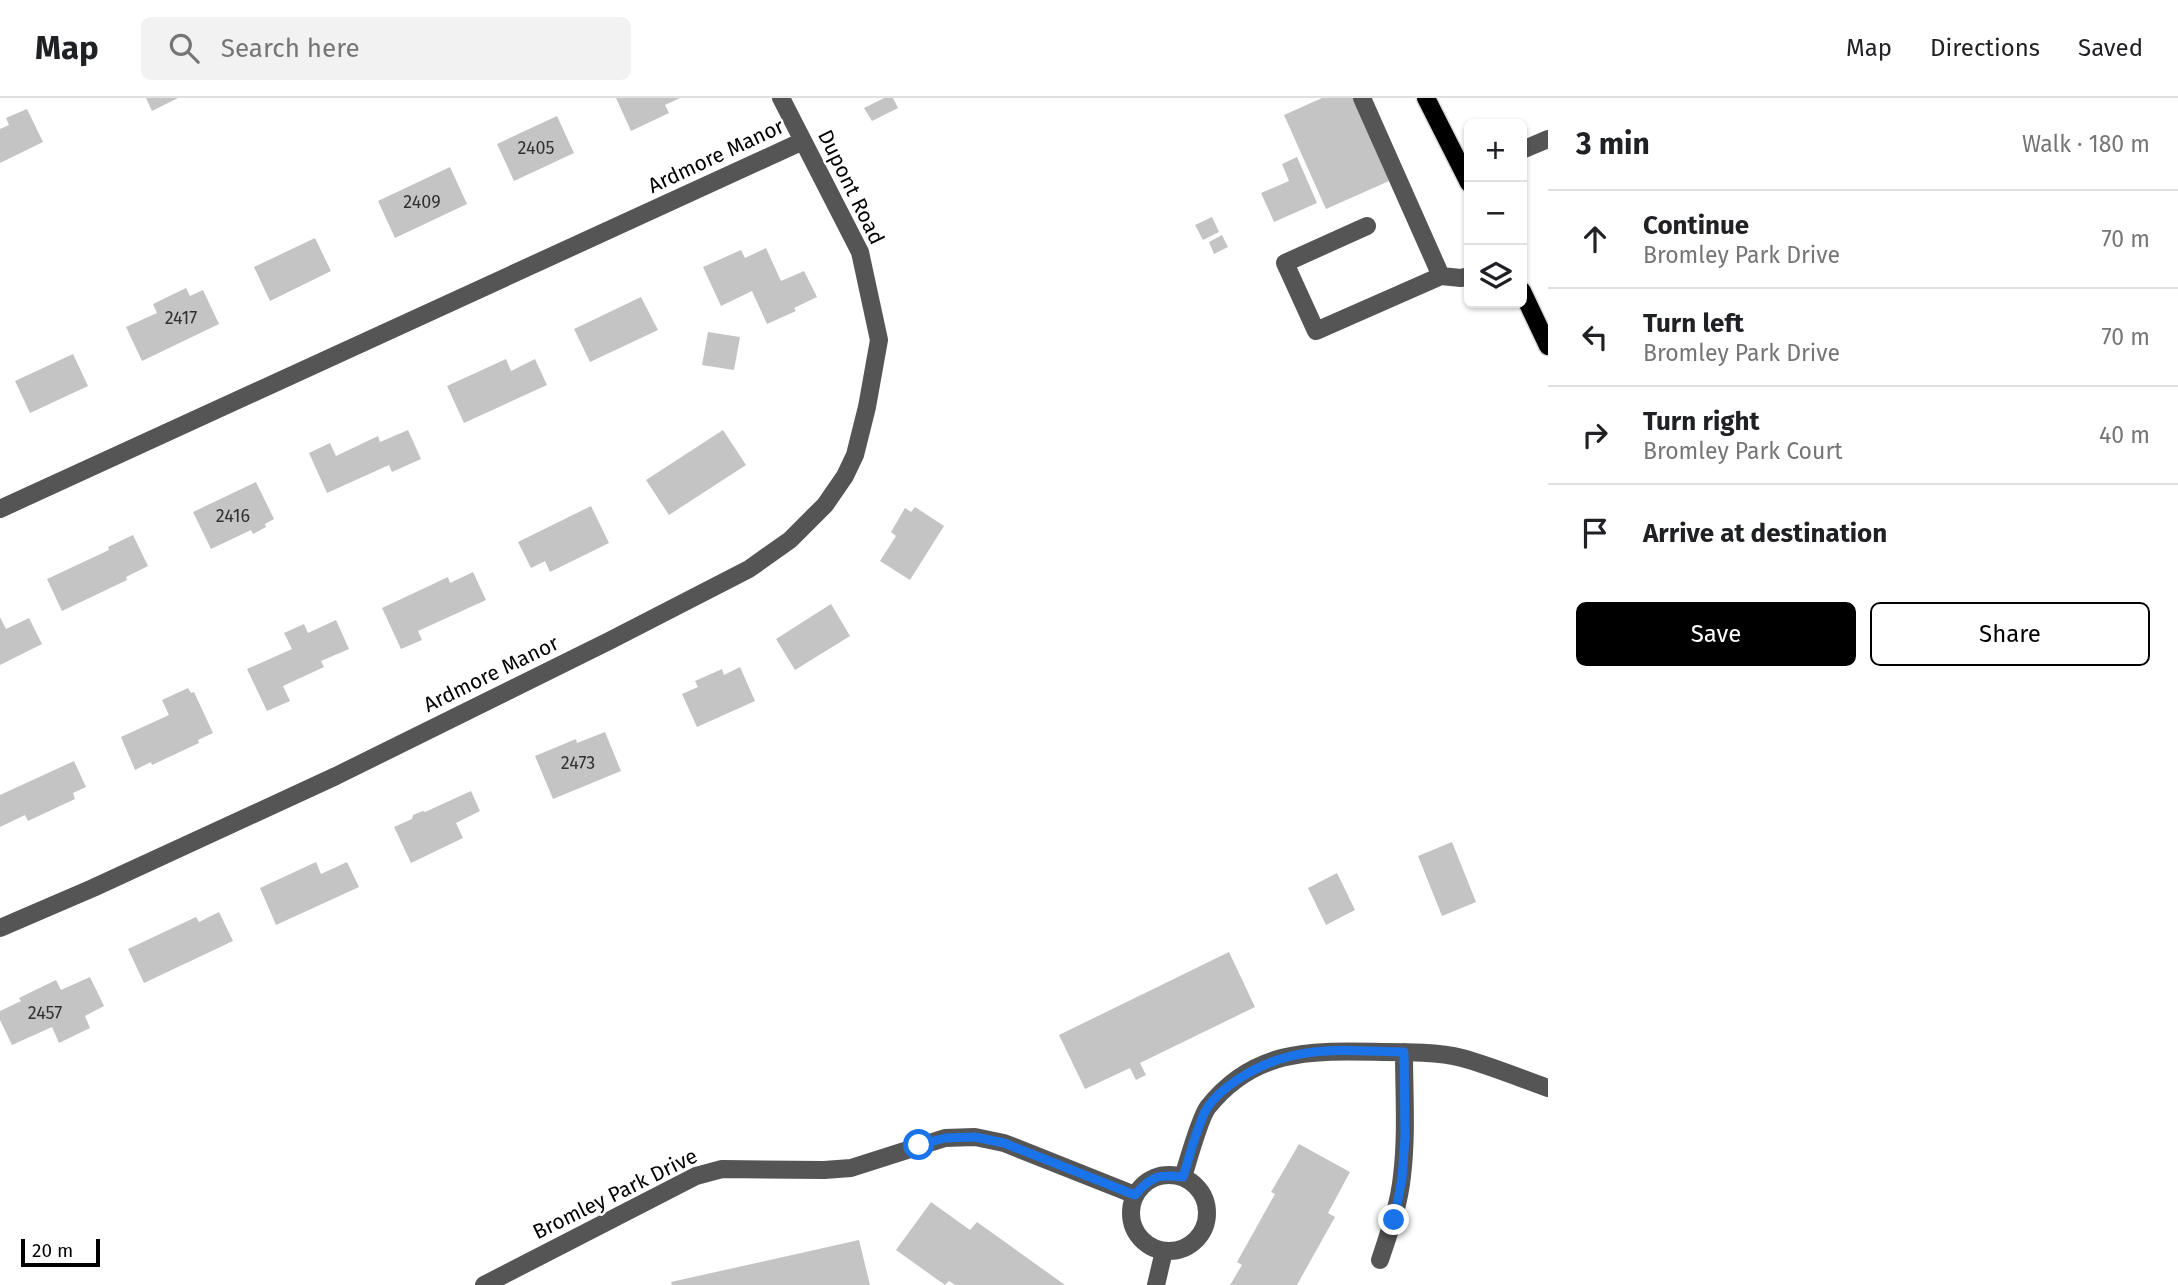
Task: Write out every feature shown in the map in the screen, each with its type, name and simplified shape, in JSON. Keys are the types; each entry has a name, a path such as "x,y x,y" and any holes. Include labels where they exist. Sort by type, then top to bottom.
{"main road":[{"path":"1426,98 1464,169"},
{"path":"1527,302 1548,346"}],"street":[{"name":"Dupont Road","path":"781,98 860,252 879,340"},
{"path":"1362,98 1441,276"},
{"path":"1527,148 1548,139"},
{"name":"Ardmore Manor","path":"0,509 803,141"},
{"path":"1367,226 1285,263 1317,331 1441,276 1464,277"},
{"name":"Ardmore Manor","path":"0,928 336,776 749,569 790,540 825,505 845,476 855,455 879,340"},
{"path":"1183,1177 1206,1109 1228,1086 1255,1068 1287,1056 1316,1051 1404,1052 1460,1058 1548,1088"},
{"path":"1380,1260 1394,1220 1402,1178 1405,1137 1404,1052"},
{"name":"Bromley Park Drive","path":"484,1285 696,1176 722,1169 851,1168 945,1138 975,1137 1004,1143 1135,1195"},
{"path":"1164,1175 1183,1177 1198,1187 1206,1204 1206,1222 1198,1238 1182,1248 1164,1251 1147,1244 1135,1230 1130,1213 1135,1195 1147,1181 1164,1175"},
{"path":"1156,1285 1164,1251"}],"building":[{"path":"146,98 178,98 152,111"},
{"path":"616,98 680,98 665,105 669,113 631,131"},
{"path":"884,98 893,98 898,108 872,121 864,108"},
{"path":"1322,98 1353,98 1389,181 1326,209 1284,115"},
{"path":"27,109 43,142 0,163 0,129 9,125 6,118"},
{"path":"557,116 574,153 514,181 497,144"},
{"path":"1297,157 1317,203 1274,222 1261,193 1289,181 1282,164"},
{"path":"450,167 467,204 395,238 378,201"},
{"path":"1212,217 1219,232 1203,240 1195,225"},
{"path":"1222,235 1228,247 1214,254 1209,242"},
{"path":"315,238 331,271 270,301 254,267"},
{"path":"766,248 781,281 804,271 817,297 794,308 796,311 767,324 752,291 721,306 703,267 741,250 745,258"},
{"path":"186,288 190,296 203,290 219,324 142,361 126,327 157,313 153,304"},
{"path":"641,297 658,330 590,362 574,329"},
{"path":"708,332 740,337 734,370 702,365"},
{"path":"73,354 88,386 30,413 15,381"},
{"path":"506,359 511,371 535,359 547,385 464,423 447,386"},
{"path":"408,430 421,459 392,472 389,465 327,493 309,453 330,443 336,456 378,436 380,442"},
{"path":"723,430 746,465 669,515 646,480"},
{"path":"256,482 274,519 253,534 251,530 211,549 193,512"},
{"path":"591,506 609,543 550,572 545,561 531,568 518,542"},
{"path":"915,507 944,526 910,580 880,561 896,536 891,532 905,508 911,512"},
{"path":"133,535 148,566 126,577 127,580 62,611 47,579 109,550 108,547"},
{"path":"473,572 486,600 418,631 422,640 401,649 382,608 448,577 450,583"},
{"path":"831,604 850,636 795,670 776,639"},
{"path":"0,617 6,629 29,618 42,644 0,665"},
{"path":"336,620 349,649 321,661 324,667 283,686 290,701 267,711 247,669 292,649 284,633 304,624 308,633"},
{"path":"740,667 755,701 697,727 682,694 698,687 695,681 722,669 724,675"},
{"path":"188,688 191,693 194,692 213,733 198,740 199,743 135,770 121,737 169,715 162,700"},
{"path":"605,732 621,771 553,799 535,756 576,739 577,743"},
{"path":"74,761 86,787 73,793 75,799 28,821 25,815 0,827 0,795"},
{"path":"471,791 480,811 456,823 463,838 411,863 394,827 412,819 413,815"},
{"path":"1452,842 1476,902 1442,916 1418,856"},
{"path":"316,862 321,874 347,862 359,887 276,925 260,888"},
{"path":"1337,873 1355,910 1326,925 1308,888"},
{"path":"219,912 233,941 144,983 128,949 196,917 199,922"},
{"path":"1229,952 1255,1007 1140,1063 1146,1075 1136,1080 1130,1068 1085,1089 1059,1035"},
{"path":"90,977 104,1006 85,1016 90,1028 59,1043 52,1027 12,1045 0,1020 0,1011 21,1001 19,998 56,980 61,990"},
{"path":"1299,1144 1350,1172 1328,1213 1335,1217 1297,1285 1230,1285 1242,1265 1237,1262 1275,1194 1271,1192"},
{"path":"931,1202 970,1230 977,1222 1065,1285 955,1285 949,1281 945,1285 896,1250"},
{"path":"859,1240 870,1285 672,1285 671,1282"}],"route":[{"path":"919,1145 945,1138 975,1137 1004,1143 1135,1195 1147,1181 1164,1175 1183,1177 1206,1109 1228,1086 1255,1068 1287,1056 1316,1051 1404,1052 1405,1137 1402,1178 1394,1220"}]}
